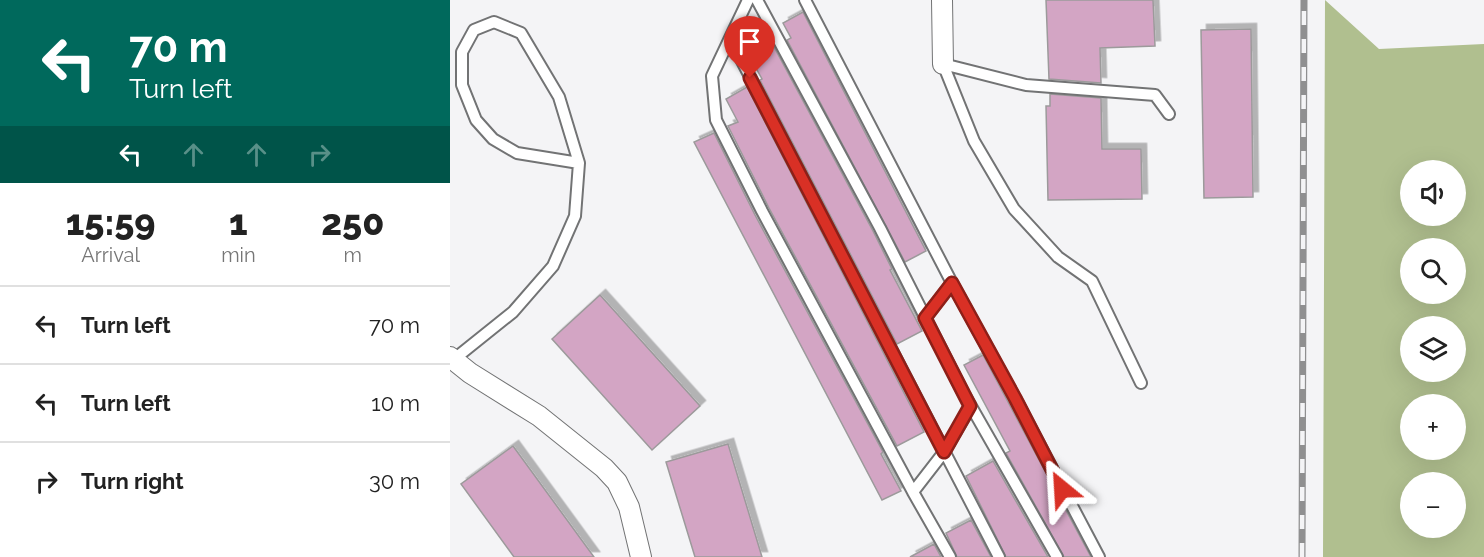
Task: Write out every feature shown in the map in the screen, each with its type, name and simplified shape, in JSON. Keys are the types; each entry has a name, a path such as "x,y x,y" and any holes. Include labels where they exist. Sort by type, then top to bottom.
{"street":[{"path":"942,0 942,64"},
{"path":"451,358 470,373 539,416 604,468 617,482 629,507 641,557"}],"lane":[{"path":"748,0 712,75 716,120 762,211 950,557"},
{"path":"757,0 874,218 970,406 1057,557"},
{"path":"805,0 1098,557"},
{"path":"451,358 513,312 552,266 575,216 579,163 559,97 521,33 494,22 474,30 462,52 462,85 476,120 493,139 517,153 579,163"},
{"path":"730,38 999,557"},
{"path":"942,64 1026,85 1155,95 1169,114"},
{"path":"942,64 974,141 1014,210 1058,257 1092,281 1141,383"},
{"path":"925,318 952,283"},
{"path":"913,492 944,452 970,406"}],"green space":[{"path":"1325,0 1379,49 1484,44 1484,557 1323,557"}],"building":[{"path":"1046,0 1153,0 1155,46 1100,48 1101,83 1049,79"},
{"path":"803,12 926,251 905,262 787,40 791,38 783,23"},
{"path":"1251,29 1253,197 1204,198 1201,30"},
{"path":"774,47 873,231 892,269 890,270 922,331 897,344 751,59"},
{"path":"747,87 924,432 897,446 769,208 728,126 738,122 726,99"},
{"path":"1050,94 1101,98 1102,149 1141,149 1142,199 1048,200 1046,106 1050,106"},
{"path":"714,133 755,215 883,452 881,454 901,491 882,500 694,142"},
{"path":"600,295 700,406 652,450 552,339"},
{"path":"983,355 1091,557 1064,557 1006,453 1010,451 964,365"},
{"path":"728,444 762,557 695,557 666,462"},
{"path":"513,446 594,557 514,557 461,484"},
{"path":"993,461 1048,557 1006,557 966,476"},
{"path":"971,520 991,557 957,557 946,533"},
{"path":"934,544 941,557 910,557"}],"railway":[{"path":"1302,557 1304,0"}],"route":[{"path":"750,78 944,452 970,406 925,318 952,283 1062,489"}]}
